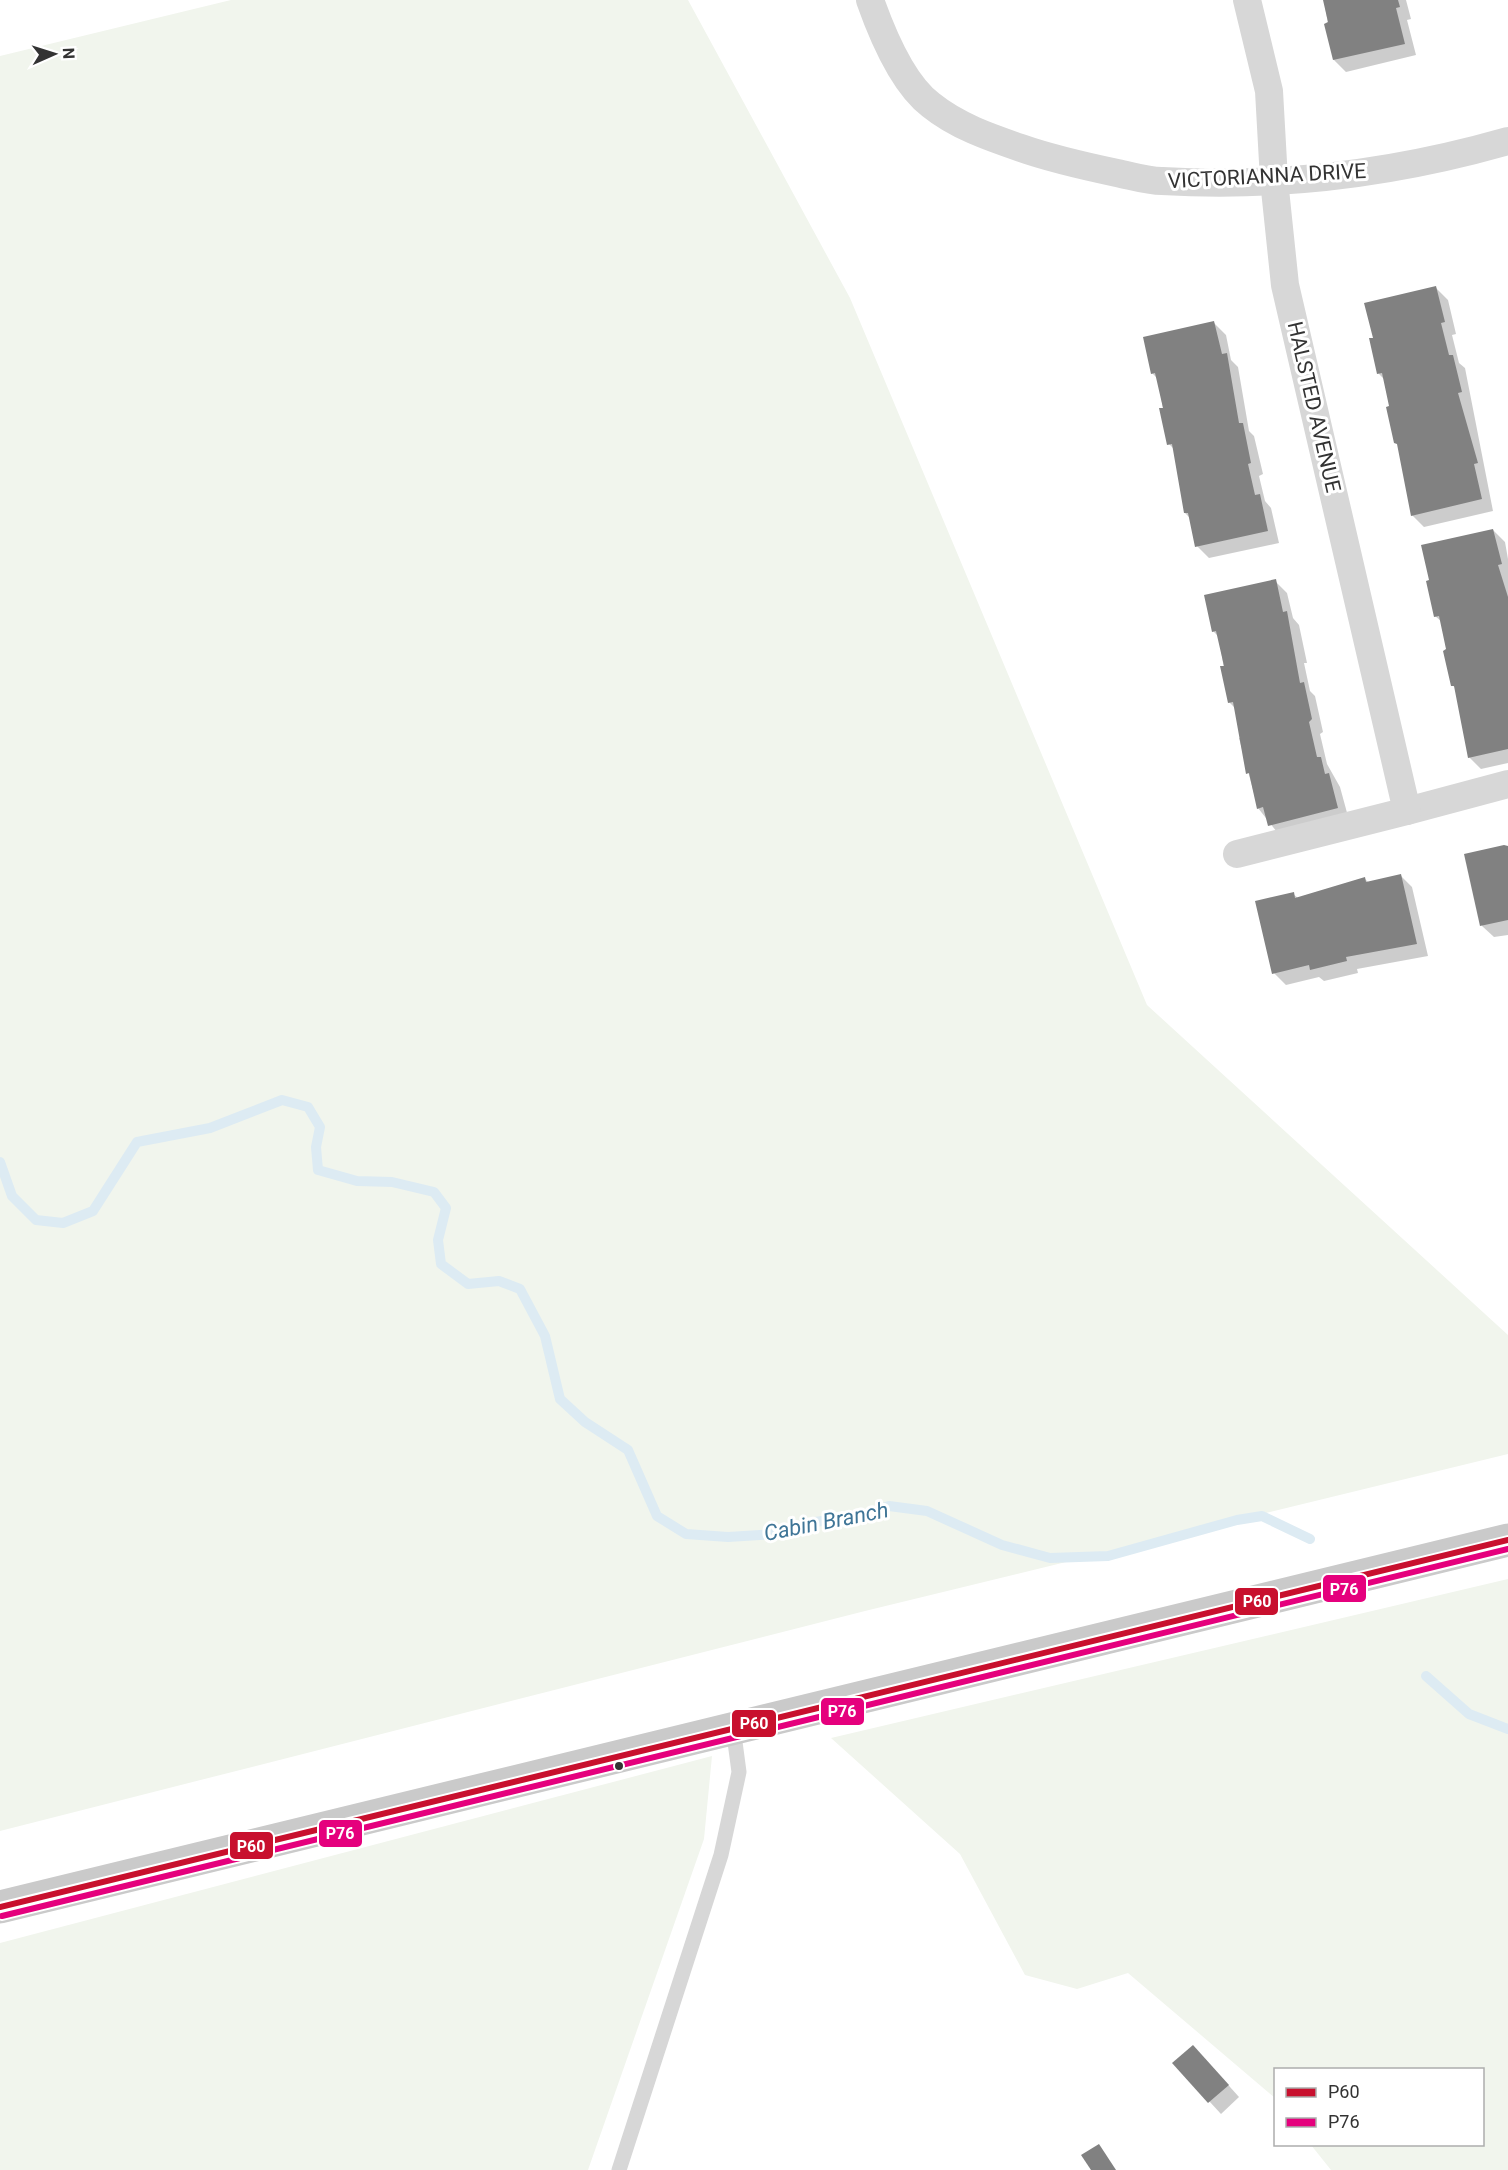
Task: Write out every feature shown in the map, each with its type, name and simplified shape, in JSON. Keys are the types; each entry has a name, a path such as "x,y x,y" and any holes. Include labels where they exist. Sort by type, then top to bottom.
{"main road":[{"path":"0,1906 1508,1540"}],"street":[{"name":"VICTORIANNA DRIVE","path":"870,0 883,37 902,71 929,105 973,131 1053,159 1160,182 1274,180 1365,174 1473,151 1508,141"},
{"name":"HALSTED AVENUE","path":"1247,0 1269,92 1274,180 1285,285 1407,811"},
{"path":"1237,854 1508,784"}],"lane":[{"path":"620,2170 721,1854 739,1772 733,1727"}],"shaded area":[{"path":"231,0 688,0 850,298 1147,1005 1508,1335 1508,1454 865,1611 0,1831 0,56"},
{"path":"1508,1579 1508,2170 1331,2170 1312,2146 1484,2146 1484,2068 1274,2068 1274,2097 1128,1973 1077,1989 1025,1975 960,1854 831,1738"},
{"path":"712,1756 704,1839 588,2170 0,2170 0,1943"}],"building":[{"path":"1323,0 1398,0 1400,7 1396,8 1405,44 1333,60 1324,24 1328,22"},
{"path":"1436,286 1445,322 1441,323 1449,355 1453,355 1462,392 1458,393 1478,463 1474,464 1482,499 1411,516 1397,444 1394,443 1386,407 1389,406 1382,373 1377,374 1369,338 1373,338 1364,303"},
{"path":"1214,321 1222,354 1227,353 1239,423 1243,423 1251,463 1248,464 1255,495 1260,494 1268,531 1195,547 1188,513 1184,513 1172,444 1167,445 1159,408 1163,408 1155,373 1151,374 1143,337"},
{"path":"1493,529 1502,564 1498,565 1508,597 1508,749 1468,758 1454,686 1451,686 1443,651 1446,649 1439,616 1434,617 1426,581 1429,580 1421,545"},
{"path":"1276,579 1283,612 1287,611 1300,683 1304,682 1312,719 1309,722 1317,757 1321,757 1325,774 1329,773 1338,808 1268,826 1263,807 1257,809 1249,773 1246,774 1233,702 1228,703 1220,666 1224,666 1216,631 1212,632 1204,595"},
{"path":"1508,846 1508,920 1480,926 1464,854"},
{"path":"1401,874 1417,944 1346,957 1347,961 1310,970 1309,965 1272,974 1255,901 1294,892 1295,898 1365,877 1366,882"},
{"path":"1193,2045 1229,2085 1208,2103 1172,2063"},
{"path":"1099,2144 1116,2170 1091,2170 1081,2155"}],"waterway":[{"name":"Cabin Branch","path":"0,1162 12,1196 36,1220 63,1223 93,1211 137,1142 210,1128 282,1100 308,1107 320,1127 316,1147 318,1170 357,1181 392,1182 434,1192 446,1208 438,1240 441,1264 468,1284 499,1281 520,1289 545,1336 560,1399 585,1422 628,1450 657,1516 686,1534 728,1537 776,1534 815,1522 865,1515 889,1506 927,1511 1002,1545 1050,1558 1108,1556 1237,1520 1262,1516 1310,1539"},
{"name":"Cabin Branch","path":"1426,1676 1469,1714 1508,1729"}],"transit line":[{"name":"P60","path":"0,1907 1508,1540"},
{"name":"P76","path":"2,1916 1508,1549"}]}
